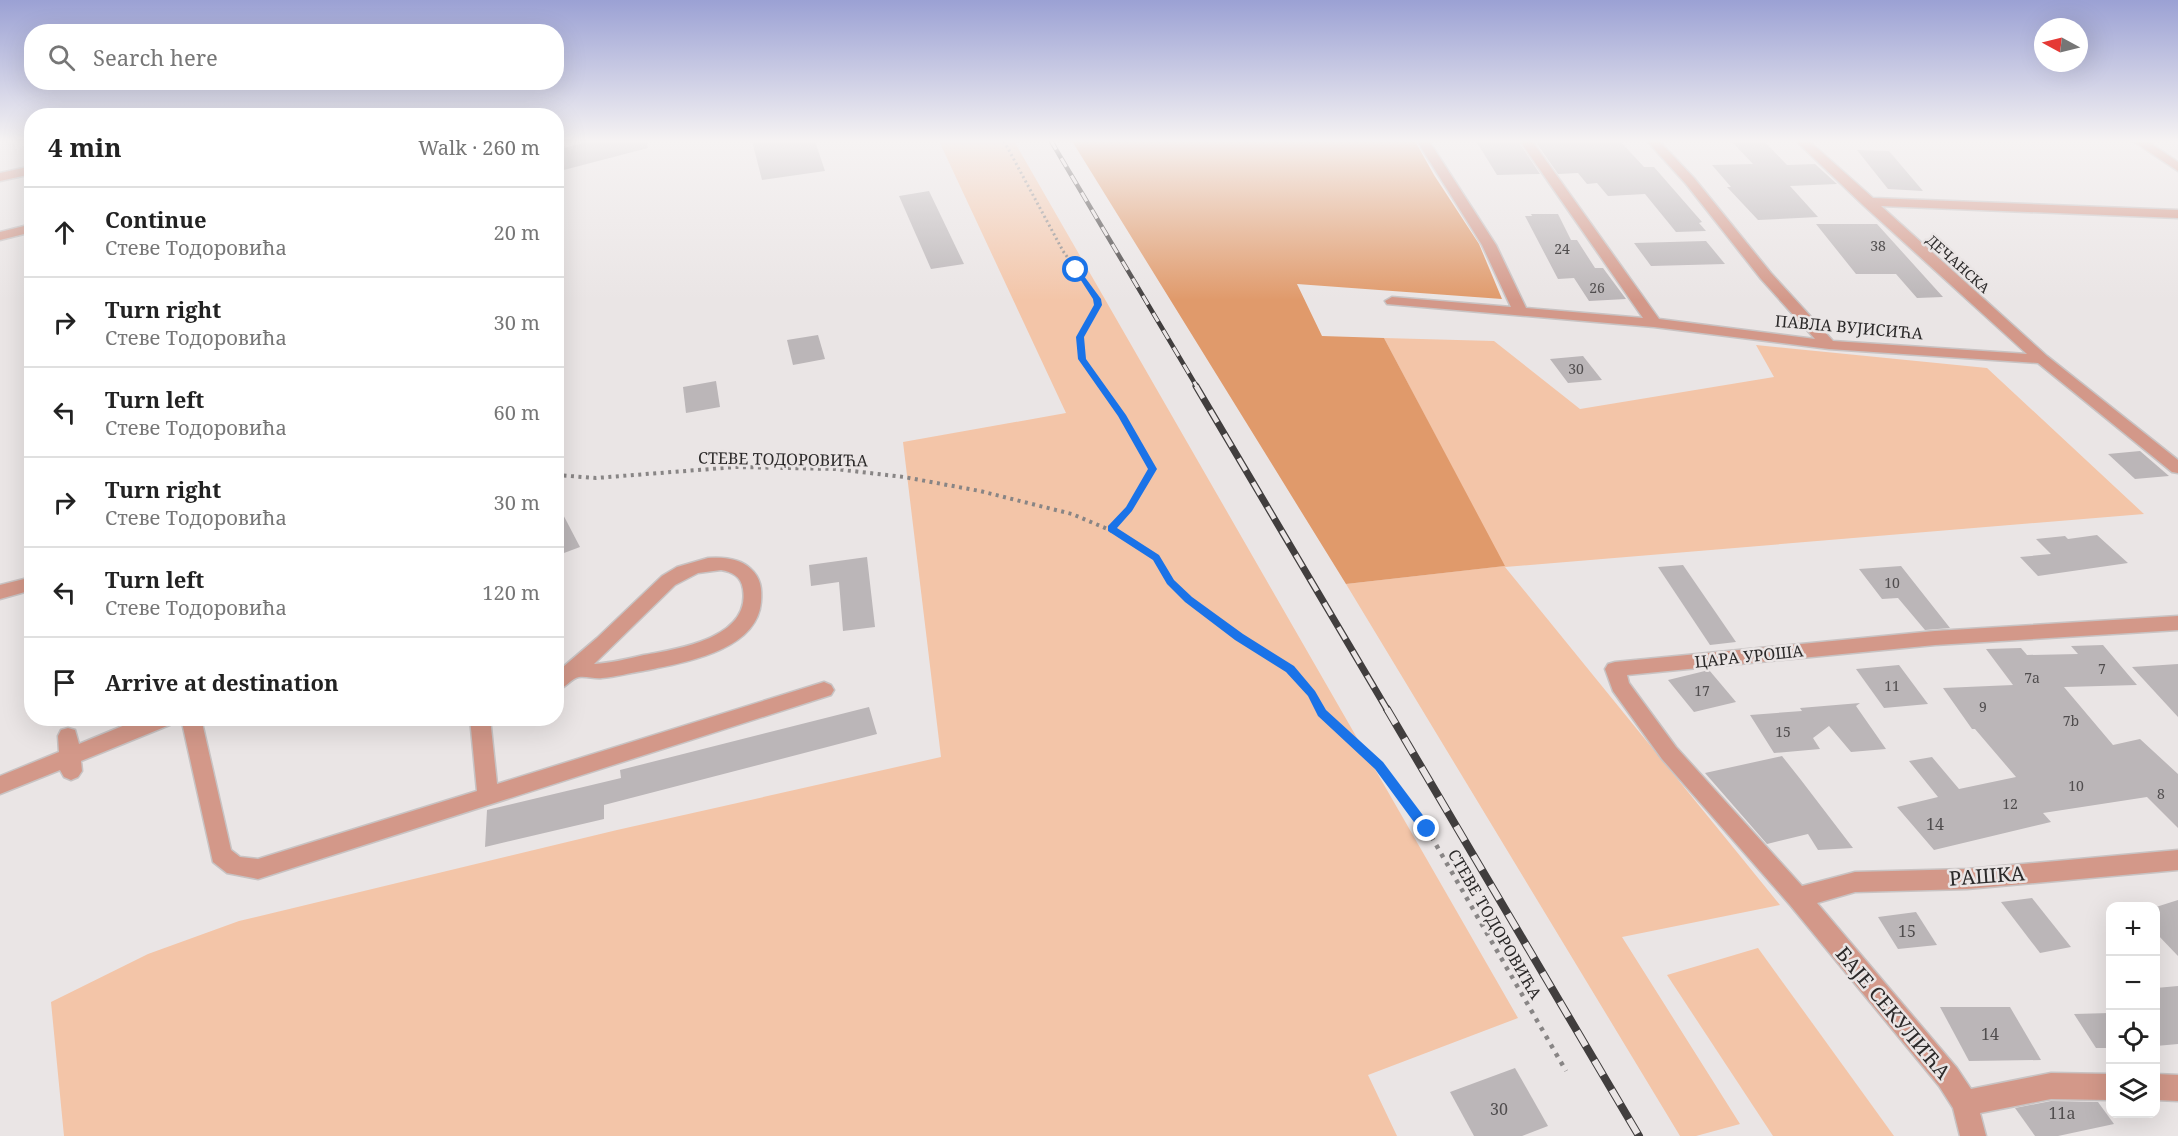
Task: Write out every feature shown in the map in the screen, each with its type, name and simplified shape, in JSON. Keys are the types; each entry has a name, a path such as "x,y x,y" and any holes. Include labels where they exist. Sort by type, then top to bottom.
{"street":[{"path":"1456,194 1490,245 1521,312"},
{"path":"1563,194 1654,323"},
{"path":"1700,194 1766,276 1829,345"},
{"name":"ДЕЧАНСКА","path":"1858,194 2042,360"},
{"path":"1867,202 2178,214"},
{"path":"0,236 24,230"},
{"name":"ПАВЛА ВУЈИСИЋА","path":"1392,301 1654,323 1829,345 2042,360"},
{"path":"2042,360 2178,468"},
{"path":"564,678 595,653 673,576 701,565 731,564 740,568 752,582 753,599 750,613 736,631 713,646 696,653 602,671 575,669"},
{"path":"0,592 24,585"},
{"name":"ЦАРА УРОША","path":"1798,898 1669,753 1620,686 1615,669 1935,638 2178,623"},
{"path":"193,726 221,855 236,866 258,868 824,690"},
{"path":"0,785 71,764 149,726"},
{"path":"481,726 488,796"},
{"path":"68,736 71,764"},
{"name":"РАШКА","path":"1798,898 1855,882 1967,879 2178,860"},
{"name":"БАЈЕ СЕКУЛИЋА","path":"1798,898 1918,1040 1965,1103 1973,1136"},
{"path":"1965,1103 2051,1086 2106,1087"},
{"path":"2160,1088 2178,1088"}],"path":[{"path":"1032,194 1063,251 1097,299 1098,305 1080,337 1082,359 1122,415 1152,469 1129,509 1111,529"},
{"name":"СТЕВЕ ТОДОРОВИЋА","path":"564,476 596,478 736,467 835,469 904,477 980,491 1072,513 1111,529 1156,558 1171,582 1188,599 1239,637 1290,669 1312,694 1322,713 1379,765 1427,829 1566,1071"}],"shaded area":[{"path":"964,194 1044,194 1518,1018 1368,1075 1397,1136 64,1136 51,1002 148,954 239,921 617,830 941,757 903,442 1066,413"},
{"path":"1105,194 1446,194 1479,244 1502,299 1297,284 1322,336 1384,338 1505,566 1346,584"},
{"path":"1384,338 1494,341 1580,409 1774,377 1756,345 1987,368 2144,514 1505,567 1780,905 1622,937 1740,1124 1696,1136 1680,1136 1346,584 1504,566"},
{"path":"1758,948 1894,1136 1773,1136 1667,975"}],"building":[{"path":"930,194 964,264 931,269 899,196"},
{"path":"1606,194 1645,194 1608,196"},
{"path":"1645,194 1678,194 1702,222 1699,223 1706,231 1676,232"},
{"path":"1734,194 1797,194 1818,217 1758,220"},
{"path":"1531,214 1558,214 1571,240 1577,240 1595,268 1603,268 1626,299 1589,301 1574,278 1558,279 1525,216 1532,216"},
{"path":"1816,224 1877,224 1943,297 1917,298 1896,274 1856,274"},
{"path":"1706,241 1725,264 1651,266 1634,243"},
{"path":"818,335 825,359 793,365 787,340"},
{"path":"1583,356 1602,380 1568,383 1550,359"},
{"path":"716,381 720,407 686,413 683,387"},
{"path":"2140,451 2169,476 2135,479 2108,454"},
{"path":"564,516 580,547 564,553"},
{"path":"2097,535 2128,563 2038,576 2020,557 2051,554 2036,539 2065,536 2068,539"},
{"path":"867,557 875,627 843,631 839,582 811,586 809,565"},
{"path":"1683,565 1736,642 1710,645 1658,567"},
{"path":"1901,566 1950,628 1925,630 1898,598 1882,599 1859,569"},
{"path":"2103,645 2137,685 2064,687 2113,745 2140,739 2178,774 2178,828 2147,797 2043,813 2051,822 1934,850 1897,807 1938,797 1909,761 1932,757 1959,789 2016,777 1975,729 1972,729 1943,688 2013,685 1986,649 2021,648 2027,655 2078,654 2071,646"},
{"path":"2178,664 2178,717 2132,667"},
{"path":"1899,665 1928,704 1884,708 1856,669"},
{"path":"1709,670 1736,702 1694,712 1668,680"},
{"path":"1860,703 1856,706 1886,749 1851,752 1829,726 1813,738 1820,749 1774,753 1750,715 1802,711 1800,708"},
{"path":"869,707 877,734 604,805 604,819 485,847 487,810 621,778 620,770"},
{"path":"1782,756 1853,848 1818,850 1808,834 1767,844 1705,773"},
{"path":"2032,898 2071,947 2040,953 2001,902"},
{"path":"2178,900 2178,956 2160,937 2160,906"},
{"path":"1916,912 1937,945 1898,949 1878,917"},
{"path":"2178,986 2178,1044 2160,1046 2160,988"},
{"path":"1940,1007 2010,1007 2041,1060 1969,1061"},
{"path":"2106,1013 2106,1048 2096,1048 2074,1014"},
{"path":"1515,1068 1548,1126 1522,1136 1474,1136 1450,1092"},
{"path":"2051,1101 2098,1102 2106,1113 2106,1118 2110,1118 2114,1124 2058,1136 2035,1136 2015,1108"}],"railway":[{"path":"1082,194 1197,387"},
{"path":"1196,386 1388,711"},
{"path":"1387,709 1639,1136"}],"route":[{"path":"1076,270 1097,299 1098,305 1080,337 1082,359 1122,415 1152,469 1129,509 1111,529 1156,558 1171,582 1188,599 1239,637 1290,669 1312,694 1322,713 1379,765 1427,829"}]}
